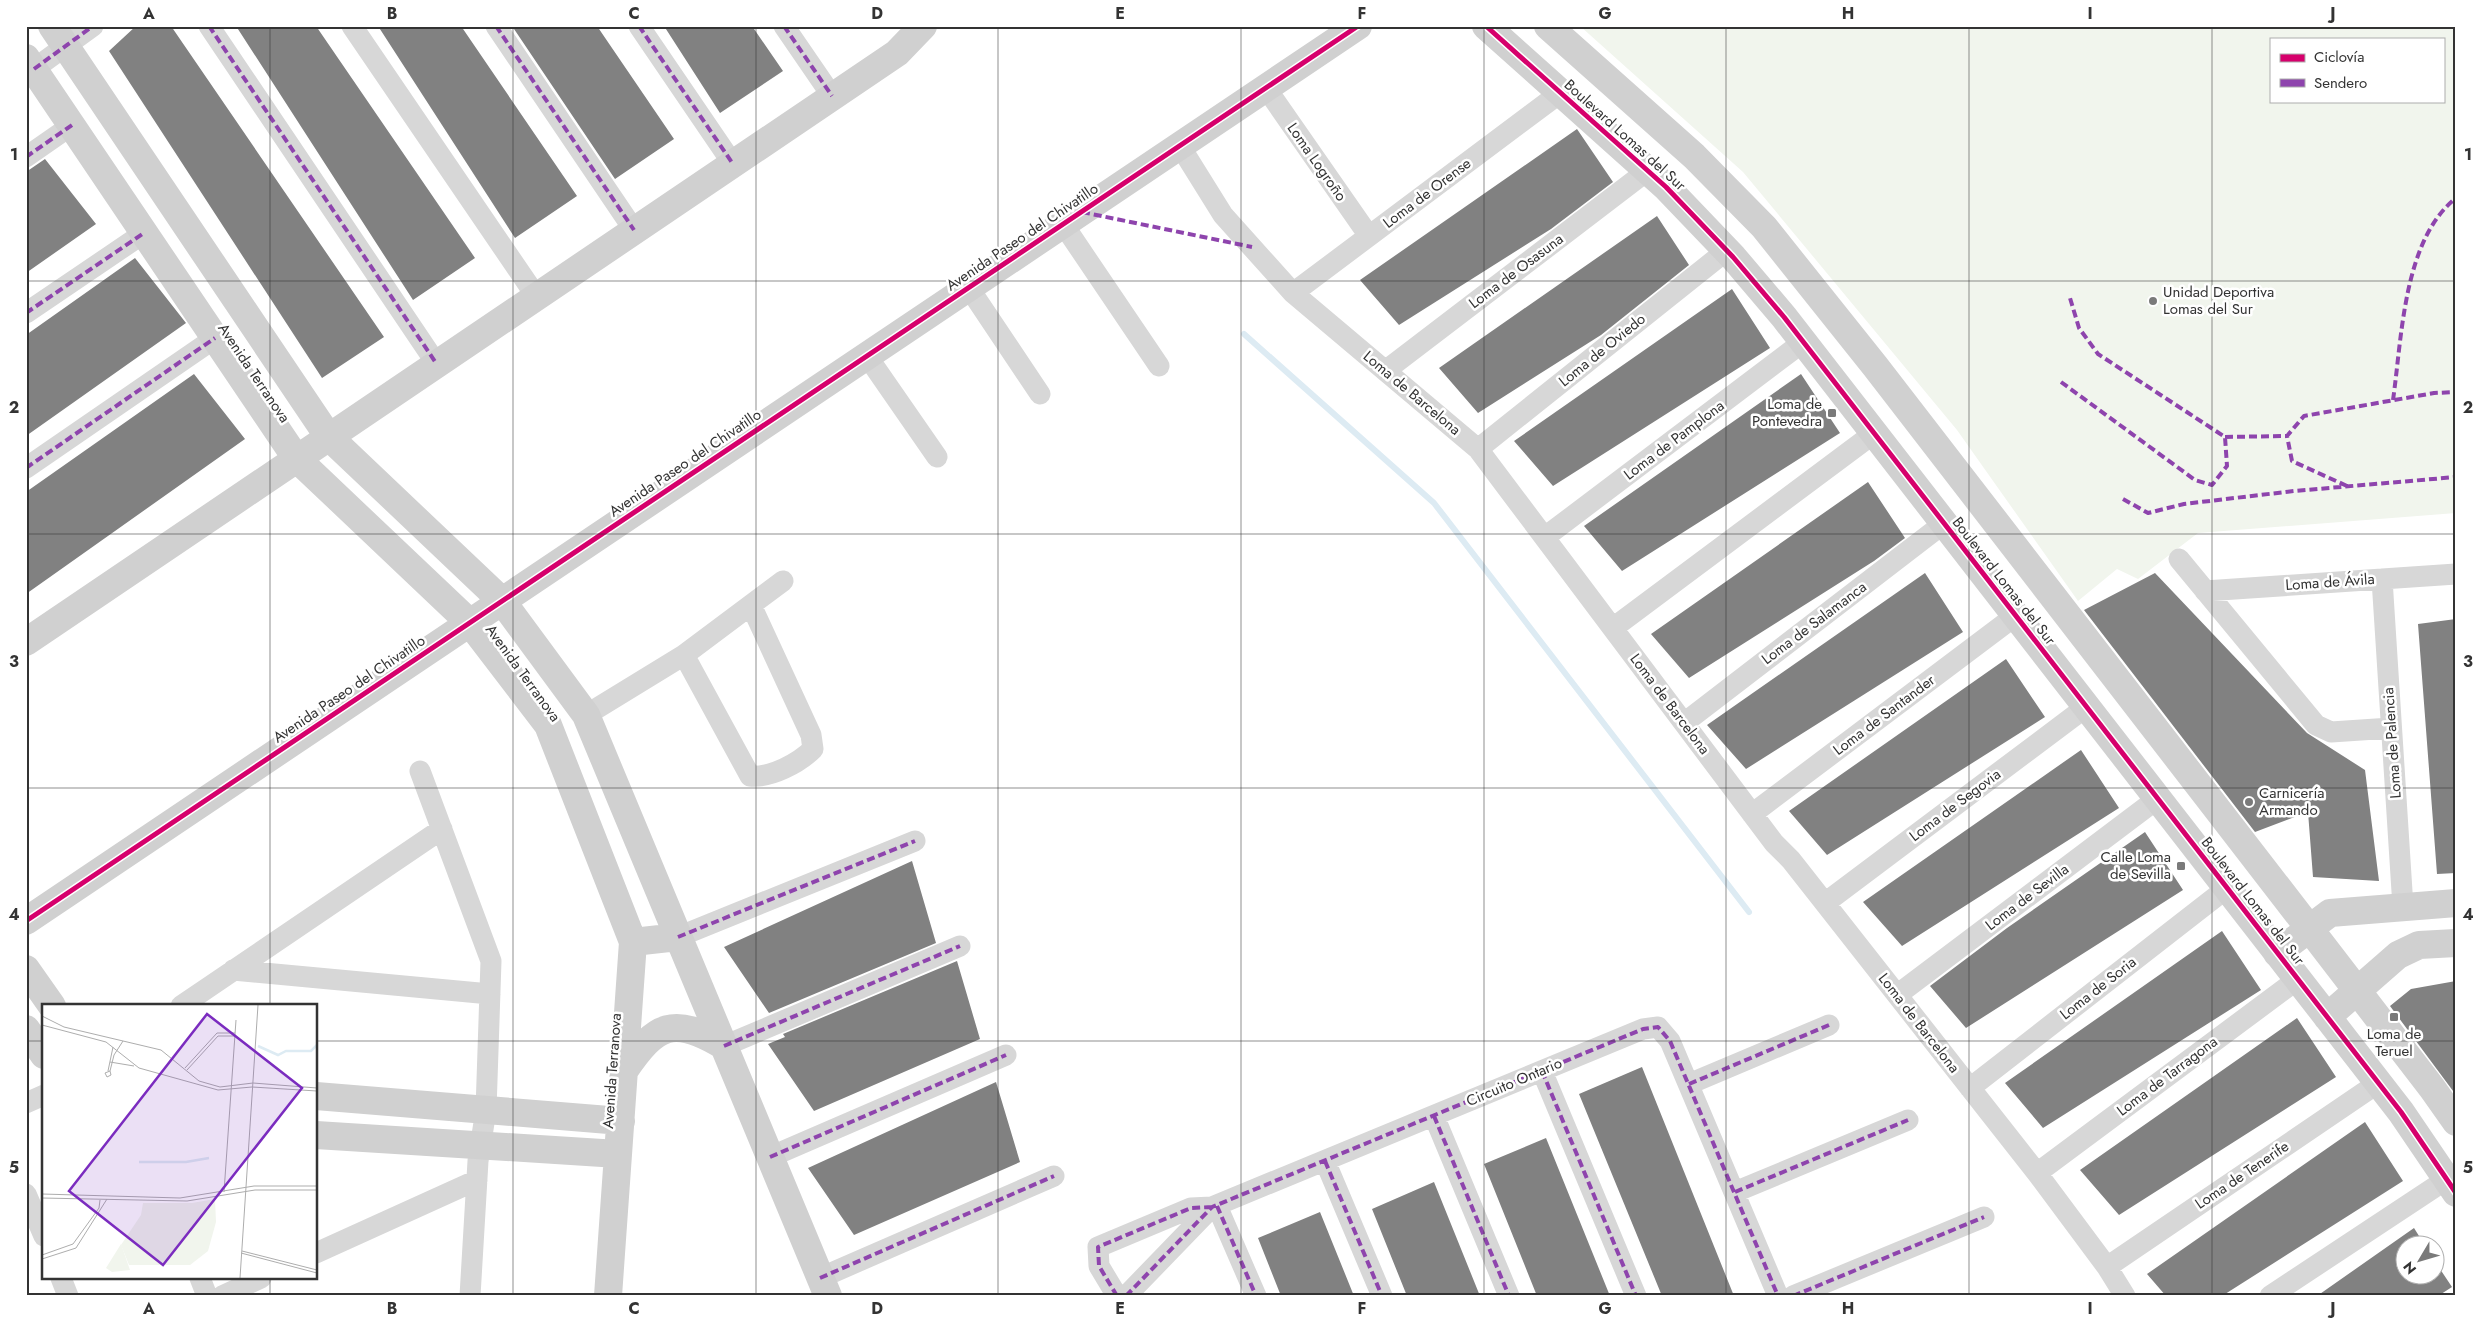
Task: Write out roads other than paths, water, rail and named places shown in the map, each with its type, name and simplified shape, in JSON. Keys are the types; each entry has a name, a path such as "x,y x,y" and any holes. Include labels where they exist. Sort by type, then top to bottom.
{"street":[{"path":"30,64 58,36 92,26"},
{"path":"209,26 436,363"},
{"path":"352,26 536,296"},
{"path":"496,26 634,230"},
{"path":"639,26 733,164"},
{"path":"784,26 832,96"},
{"path":"26,642 897,53 923,26"},
{"name":"Avenida Paseo del Chivatillo","path":"26,920 1358,26"},
{"name":"Boulevard Lomas del Sur","path":"1486,26 1647,171 1726,251 1784,316 1873,434 2378,1083 2451,1186"},
{"name":"Boulevard Lomas del Sur","path":"1548,26 1694,156 1764,227 2358,991 2456,1122"},
{"name":"Avenida Terranova","path":"58,36 328,436 502,601 586,715 824,1287"},
{"name":"Avenida Terranova","path":"30,64 296,458 470,623 548,725 633,942 608,1296"},
{"name":"Loma Logroño","path":"1266,88 1369,236"},
{"name":"Loma de Orense","path":"1293,292 1560,93"},
{"path":"26,157 72,126"},
{"name":"Loma de Barcelona","path":"1180,146 1224,215 1293,292 1478,449 1752,814 2037,1173 2107,1267 2125,1296"},
{"name":"Loma de Osasuna","path":"1386,371 1647,171"},
{"path":"1063,224 1159,366"},
{"path":"26,313 144,232"},
{"name":"Loma de Oviedo","path":"1478,449 1726,251"},
{"path":"969,288 1040,394"},
{"path":"26,468 215,338"},
{"name":"Loma de Pamplona","path":"1544,537 1803,342"},
{"path":"867,356 937,457"},
{"path":"1613,628 1873,434"},
{"path":"1908,478 1940,452"},
{"name":"Loma de Salamanca","path":"1684,723 1943,524"},
{"path":"2179,558 2316,725 2331,732 2392,728"},
{"name":"Loma de Ávila","path":"2205,591 2456,574"},
{"name":"Loma de Palencia","path":"2382,579 2403,907"},
{"path":"586,715 684,655 783,581"},
{"path":"684,655 750,776 760,777 804,758 814,749 811,735 751,605"},
{"name":"Loma de Santander","path":"1752,814 2015,616"},
{"name":"Loma de Segovia","path":"1824,903 2086,707"},
{"path":"420,771 491,961 486,1110 477,1180 470,1296"},
{"name":"Loma de Sevilla","path":"1897,995 2157,799"},
{"path":"184,1004 442,829"},
{"path":"633,942 678,936 915,840"},
{"name":"Loma de Soria","path":"1970,1088 2227,888"},
{"path":"2277,953 2330,913 2456,902"},
{"path":"2327,1017 2398,955 2419,945 2456,943"},
{"path":"624,1071 645,1043 655,1034 669,1028 687,1028 704,1034 724,1046 960,946"},
{"path":"26,970 51,1004"},
{"path":"233,970 490,994"},
{"name":"Loma de Tarragona","path":"2037,1173 2298,979"},
{"path":"1689,1084 1829,1025"},
{"name":"Circuito Ontario","path":"1126,1296 1215,1206 1643,1028 1658,1027 1670,1041 1778,1296"},
{"path":"26,1029 42,1052"},
{"path":"770,1157 1006,1055"},
{"path":"1542,1071 1636,1296"},
{"name":"Loma de Tenerife","path":"2107,1267 2378,1083"},
{"path":"26,1103 42,1096"},
{"path":"318,1096 621,1121"},
{"path":"1434,1116 1509,1296"},
{"path":"1735,1192 1908,1120"},
{"path":"318,1136 618,1154"},
{"path":"1325,1161 1382,1296"},
{"path":"824,1287 1054,1176"},
{"path":"318,1250 477,1180"},
{"path":"2270,1296 2451,1186"},
{"path":"26,1194 42,1231"},
{"path":"1117,1296 1099,1266 1098,1247 1190,1208 1215,1206 1256,1296"},
{"path":"1793,1296 1984,1217"},
{"path":"62,1280 68,1296"},
{"path":"201,1280 207,1296"},
{"path":"222,1296 256,1280"}],"waterway":[{"path":"1244,334 1434,503 1749,912"}],"place":[{"name":"Unidad Deportiva Lomas del Sur","path":"2153,301"},
{"name":"Loma de Pontevedra","path":"1832,413"},
{"name":"Carnicería Armando","path":"2249,802"},
{"name":"Calle Loma de Sevilla","path":"2181,866"},
{"name":"Loma de Teruel","path":"2394,1017"}]}
